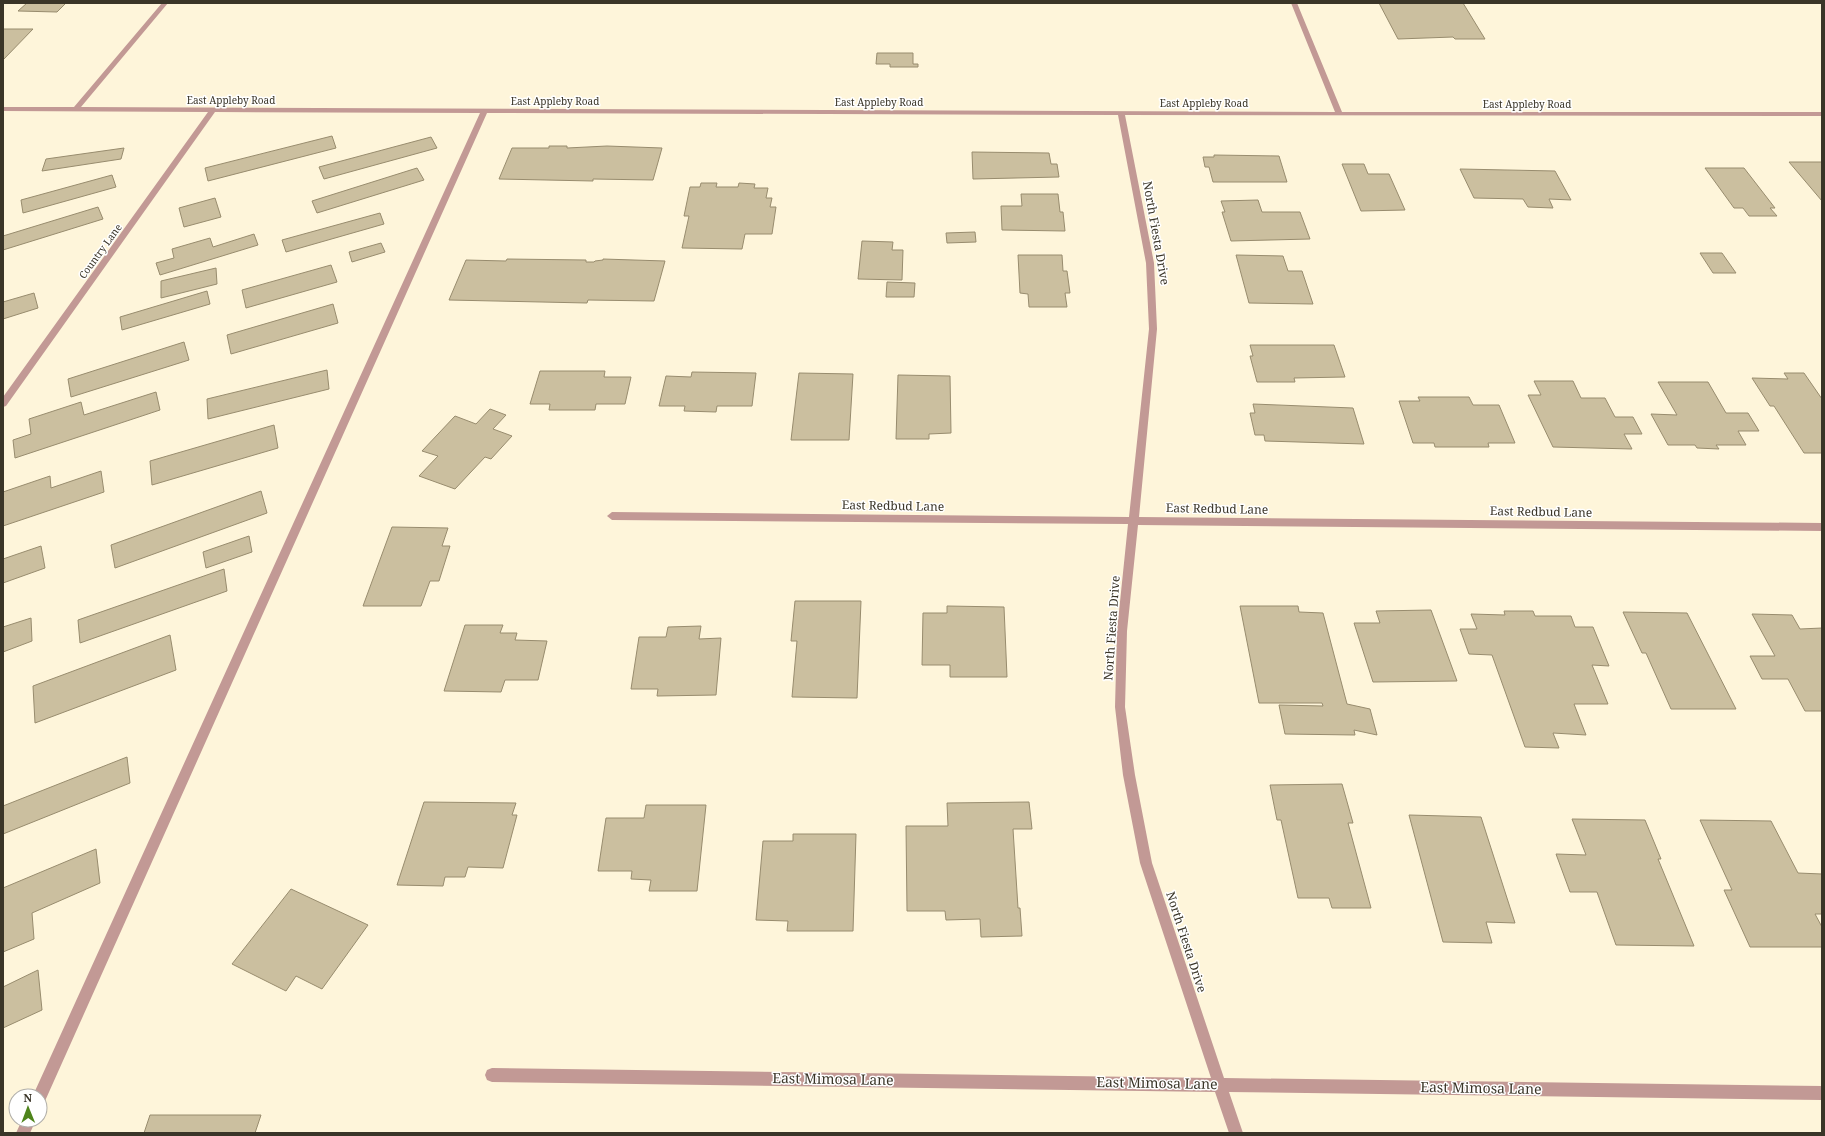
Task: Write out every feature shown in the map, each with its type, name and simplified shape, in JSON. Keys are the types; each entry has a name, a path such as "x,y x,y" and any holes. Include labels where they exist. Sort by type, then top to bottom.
{"street":[{"path":"76,109 165,3"},
{"path":"1294,3 1339,114"},
{"name":"East Appleby Road","path":"3,109 1339,114 1822,114"},
{"name":"Country Lane","path":"3,404 213,110"},
{"path":"44,1088 484,111"},
{"name":"North Fiesta Drive","path":"1121,113 1150,263 1154,329 1122,631 1120,707 1130,775 1146,863 1236,1133"},
{"name":"East Redbud Lane","path":"612,516 1822,527"},
{"name":"East Mimosa Lane","path":"492,1075 1822,1093"}],"building":[{"path":"27,3 66,3 57,12 18,11"},
{"path":"1379,3 1463,3 1485,39 1455,39 1453,37 1398,39"},
{"path":"3,29 33,29 3,60"},
{"path":"877,53 913,53 913,64 918,64 918,67 890,67 890,64 876,64"},
{"path":"332,136 336,148 208,181 205,168"},
{"path":"431,137 437,148 324,179 319,167"},
{"path":"549,146 567,146 567,148 607,146 662,148 653,180 593,179 593,181 499,179 512,148 549,148"},
{"path":"124,148 121,159 42,171 46,159"},
{"path":"972,152 1049,153 1051,164 1057,164 1059,177 973,179"},
{"path":"1214,155 1279,156 1287,182 1213,182 1209,167 1205,167 1203,157 1214,157"},
{"path":"1789,162 1822,162 1822,201"},
{"path":"1342,164 1364,164 1368,174 1389,174 1405,210 1361,211"},
{"path":"417,168 424,180 317,213 312,201"},
{"path":"1705,168 1744,168 1775,208 1770,208 1777,216 1749,216 1743,208 1734,208"},
{"path":"1460,169 1555,171 1571,200 1549,199 1553,208 1528,207 1523,199 1474,198"},
{"path":"112,175 116,187 23,213 21,200"},
{"path":"701,183 717,183 716,187 738,187 739,183 755,184 754,188 768,188 766,198 772,198 770,207 776,207 772,234 745,234 742,249 682,248 689,216 684,216 690,187 700,187"},
{"path":"1021,194 1058,194 1060,212 1063,212 1065,231 1002,230 1001,206 1022,206"},
{"path":"215,198 221,217 184,227 179,208"},
{"path":"1258,200 1262,212 1300,212 1310,239 1231,241 1222,212 1225,212 1221,201"},
{"path":"98,207 103,219 3,250 3,236"},
{"path":"380,213 384,224 286,252 282,240"},
{"path":"975,232 976,242 947,243 946,233"},
{"path":"254,234 258,245 160,275 156,263 174,258 172,249 210,238 213,247"},
{"path":"862,241 893,242 892,250 903,250 902,280 858,279"},
{"path":"381,243 385,252 352,262 349,252"},
{"path":"1700,253 1722,253 1736,273 1713,273"},
{"path":"1018,255 1062,255 1063,271 1067,271 1070,293 1065,293 1067,307 1029,307 1028,294 1020,293"},
{"path":"1236,255 1283,256 1288,271 1302,271 1313,304 1249,303"},
{"path":"507,259 586,260 586,262 594,262 603,259 665,261 654,301 588,300 587,303 449,300 466,260 506,261"},
{"path":"331,265 337,282 246,308 242,290"},
{"path":"216,268 217,284 161,298 161,281"},
{"path":"887,282 915,283 914,297 886,297"},
{"path":"207,291 210,304 122,330 120,317"},
{"path":"34,293 38,308 3,319 3,302"},
{"path":"333,304 338,323 231,354 227,335"},
{"path":"184,342 189,360 71,397 68,379"},
{"path":"1250,345 1334,345 1345,377 1294,378 1295,382 1257,382 1250,356 1253,356"},
{"path":"327,370 329,389 208,419 207,399"},
{"path":"540,371 605,371 604,377 631,377 625,404 596,404 595,410 549,410 550,404 530,404"},
{"path":"692,372 756,373 752,406 717,406 716,412 684,411 685,406 659,406 666,376 691,377"},
{"path":"799,373 853,374 849,440 791,440"},
{"path":"1784,373 1804,373 1822,399 1822,453 1804,453 1774,406 1770,406 1752,378 1788,379"},
{"path":"898,375 950,376 951,433 929,434 929,439 896,439"},
{"path":"1534,381 1573,381 1581,398 1605,398 1615,417 1633,417 1642,434 1624,434 1632,449 1553,447 1528,395 1541,395"},
{"path":"1658,382 1708,382 1726,413 1748,413 1759,431 1738,431 1746,445 1716,445 1719,449 1697,448 1695,445 1668,445 1651,414 1677,415"},
{"path":"156,392 160,410 15,458 13,440 31,434 29,419 81,402 84,415"},
{"path":"1418,397 1469,397 1473,405 1499,405 1515,443 1488,443 1489,447 1435,447 1434,443 1413,443 1399,401 1420,401"},
{"path":"1253,404 1353,408 1364,444 1265,441 1264,435 1255,435 1250,413 1255,413"},
{"path":"490,409 506,415 493,429 512,436 491,459 485,457 455,489 419,476 438,456 422,451 455,416 476,424"},
{"path":"274,425 278,448 152,485 150,461"},
{"path":"101,471 104,492 3,526 3,492 50,476 51,488"},
{"path":"261,491 267,513 115,568 111,545"},
{"path":"392,527 448,528 442,546 450,546 439,581 430,581 421,606 363,606"},
{"path":"249,536 252,552 206,568 203,552"},
{"path":"41,546 45,568 3,583 3,559"},
{"path":"224,569 227,591 80,643 78,620"},
{"path":"795,601 861,601 857,698 792,697 797,641 791,641"},
{"path":"947,606 1004,607 1007,677 950,677 950,665 922,665 923,613 947,613"},
{"path":"1240,606 1298,606 1299,612 1323,613 1347,704 1370,709 1377,735 1354,730 1355,735 1285,734 1279,705 1323,706 1322,703 1259,703"},
{"path":"1431,610 1457,681 1373,682 1354,623 1380,623 1376,611"},
{"path":"1504,611 1533,611 1535,616 1571,616 1575,627 1593,627 1609,666 1592,665 1608,704 1574,704 1586,735 1553,733 1559,748 1525,747 1492,655 1469,654 1460,629 1477,629 1471,614 1505,615"},
{"path":"1623,612 1687,613 1736,709 1671,709 1646,653 1642,653"},
{"path":"1752,614 1792,615 1800,629 1822,628 1822,711 1805,711 1788,679 1762,679 1750,656 1775,656"},
{"path":"31,618 32,641 3,652 3,627"},
{"path":"465,625 503,625 500,633 517,633 515,640 547,641 538,680 505,680 501,692 444,691"},
{"path":"701,626 699,639 721,638 716,695 657,696 658,689 631,689 639,637 666,637 668,627"},
{"path":"170,635 176,670 35,723 33,686"},
{"path":"127,757 130,783 3,834 3,806"},
{"path":"1342,784 1353,823 1348,823 1371,908 1332,908 1329,898 1298,898 1281,820 1277,820 1270,785"},
{"path":"424,802 516,803 512,815 517,815 503,868 468,867 465,877 445,877 443,886 397,885"},
{"path":"1029,802 1032,829 1013,829 1018,908 1020,908 1022,936 981,937 980,919 946,920 945,911 907,911 906,826 948,826 947,803"},
{"path":"646,805 706,805 697,891 649,891 651,880 631,879 632,871 598,871 606,818 644,818"},
{"path":"1409,815 1481,817 1515,923 1486,922 1492,943 1443,942"},
{"path":"1572,819 1645,820 1661,859 1658,859 1694,946 1616,945 1597,892 1570,892 1556,854 1586,855"},
{"path":"1700,820 1771,821 1798,873 1822,874 1822,914 1815,914 1822,927 1822,947 1750,947 1724,890 1732,890"},
{"path":"793,834 856,834 853,931 787,931 788,921 756,920 763,841 793,841"},
{"path":"96,849 100,883 32,913 34,939 3,952 3,888"},
{"path":"291,889 368,925 322,989 296,976 286,991 232,964"},
{"path":"38,970 42,1010 3,1028 3,987"},
{"path":"150,1115 261,1115 255,1133 144,1133"}]}
